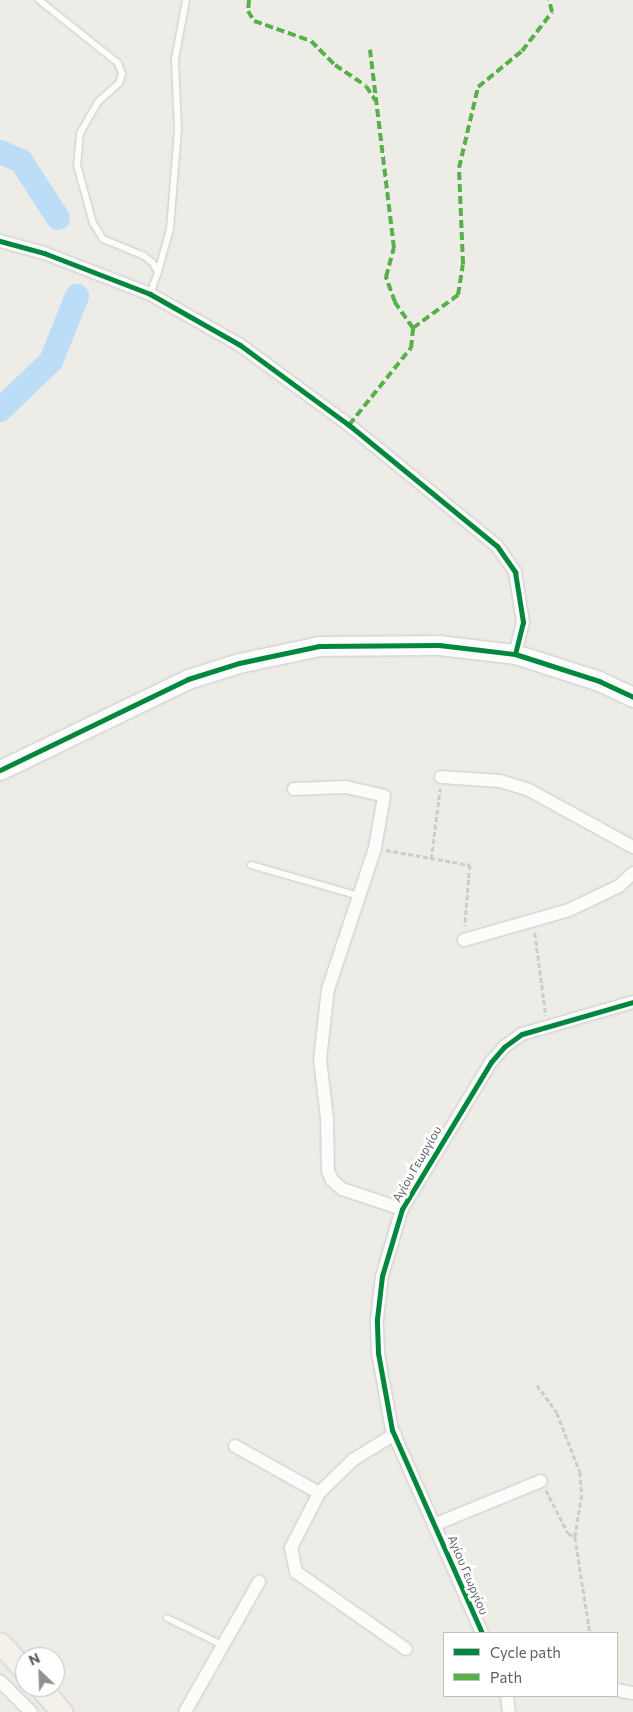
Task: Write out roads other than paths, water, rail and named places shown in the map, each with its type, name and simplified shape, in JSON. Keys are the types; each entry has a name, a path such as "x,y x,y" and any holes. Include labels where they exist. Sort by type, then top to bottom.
{"main road":[{"path":"0,1643 15,1660"},
{"path":"48,1697 61,1712"}],"street":[{"path":"0,241 44,253 150,294 248,351 349,425 497,546 515,572 523,622 514,654"},
{"path":"0,770 188,679 238,662 318,646 362,644 439,645 514,654 599,681 633,697"},
{"path":"441,777 500,781 529,790 633,847"},
{"path":"294,789 346,787 384,796 375,848 361,896 328,989 321,1025 320,1059 327,1120 328,1171 342,1189 402,1209"},
{"path":"464,940 533,922 577,906 619,886 633,873"},
{"name":"Αγίου Γεωργίου","path":"482,1632 436,1524 394,1434 378,1353 377,1319 382,1276 402,1209 490,1062 504,1047 522,1034 633,1002"},
{"path":"394,1434 354,1459 319,1493 291,1548 296,1572 406,1649"},
{"path":"235,1446 319,1493"},
{"path":"436,1524 542,1481"},
{"path":"184,1712 259,1582"},
{"path":"0,1680 31,1712"},
{"path":"618,1690 633,1693"},
{"path":"508,1697 509,1712"}],"lane":[{"path":"39,0 118,63 122,74 119,82 98,102 80,132 77,165 93,223 103,239 144,256 158,272"},
{"path":"150,294 170,229 178,129 175,59 186,0"},
{"path":"251,865 361,896"},
{"path":"167,1618 222,1645"}],"waterway":[{"path":"0,152 21,161 58,218"},
{"path":"0,410 51,361 77,296"}]}
